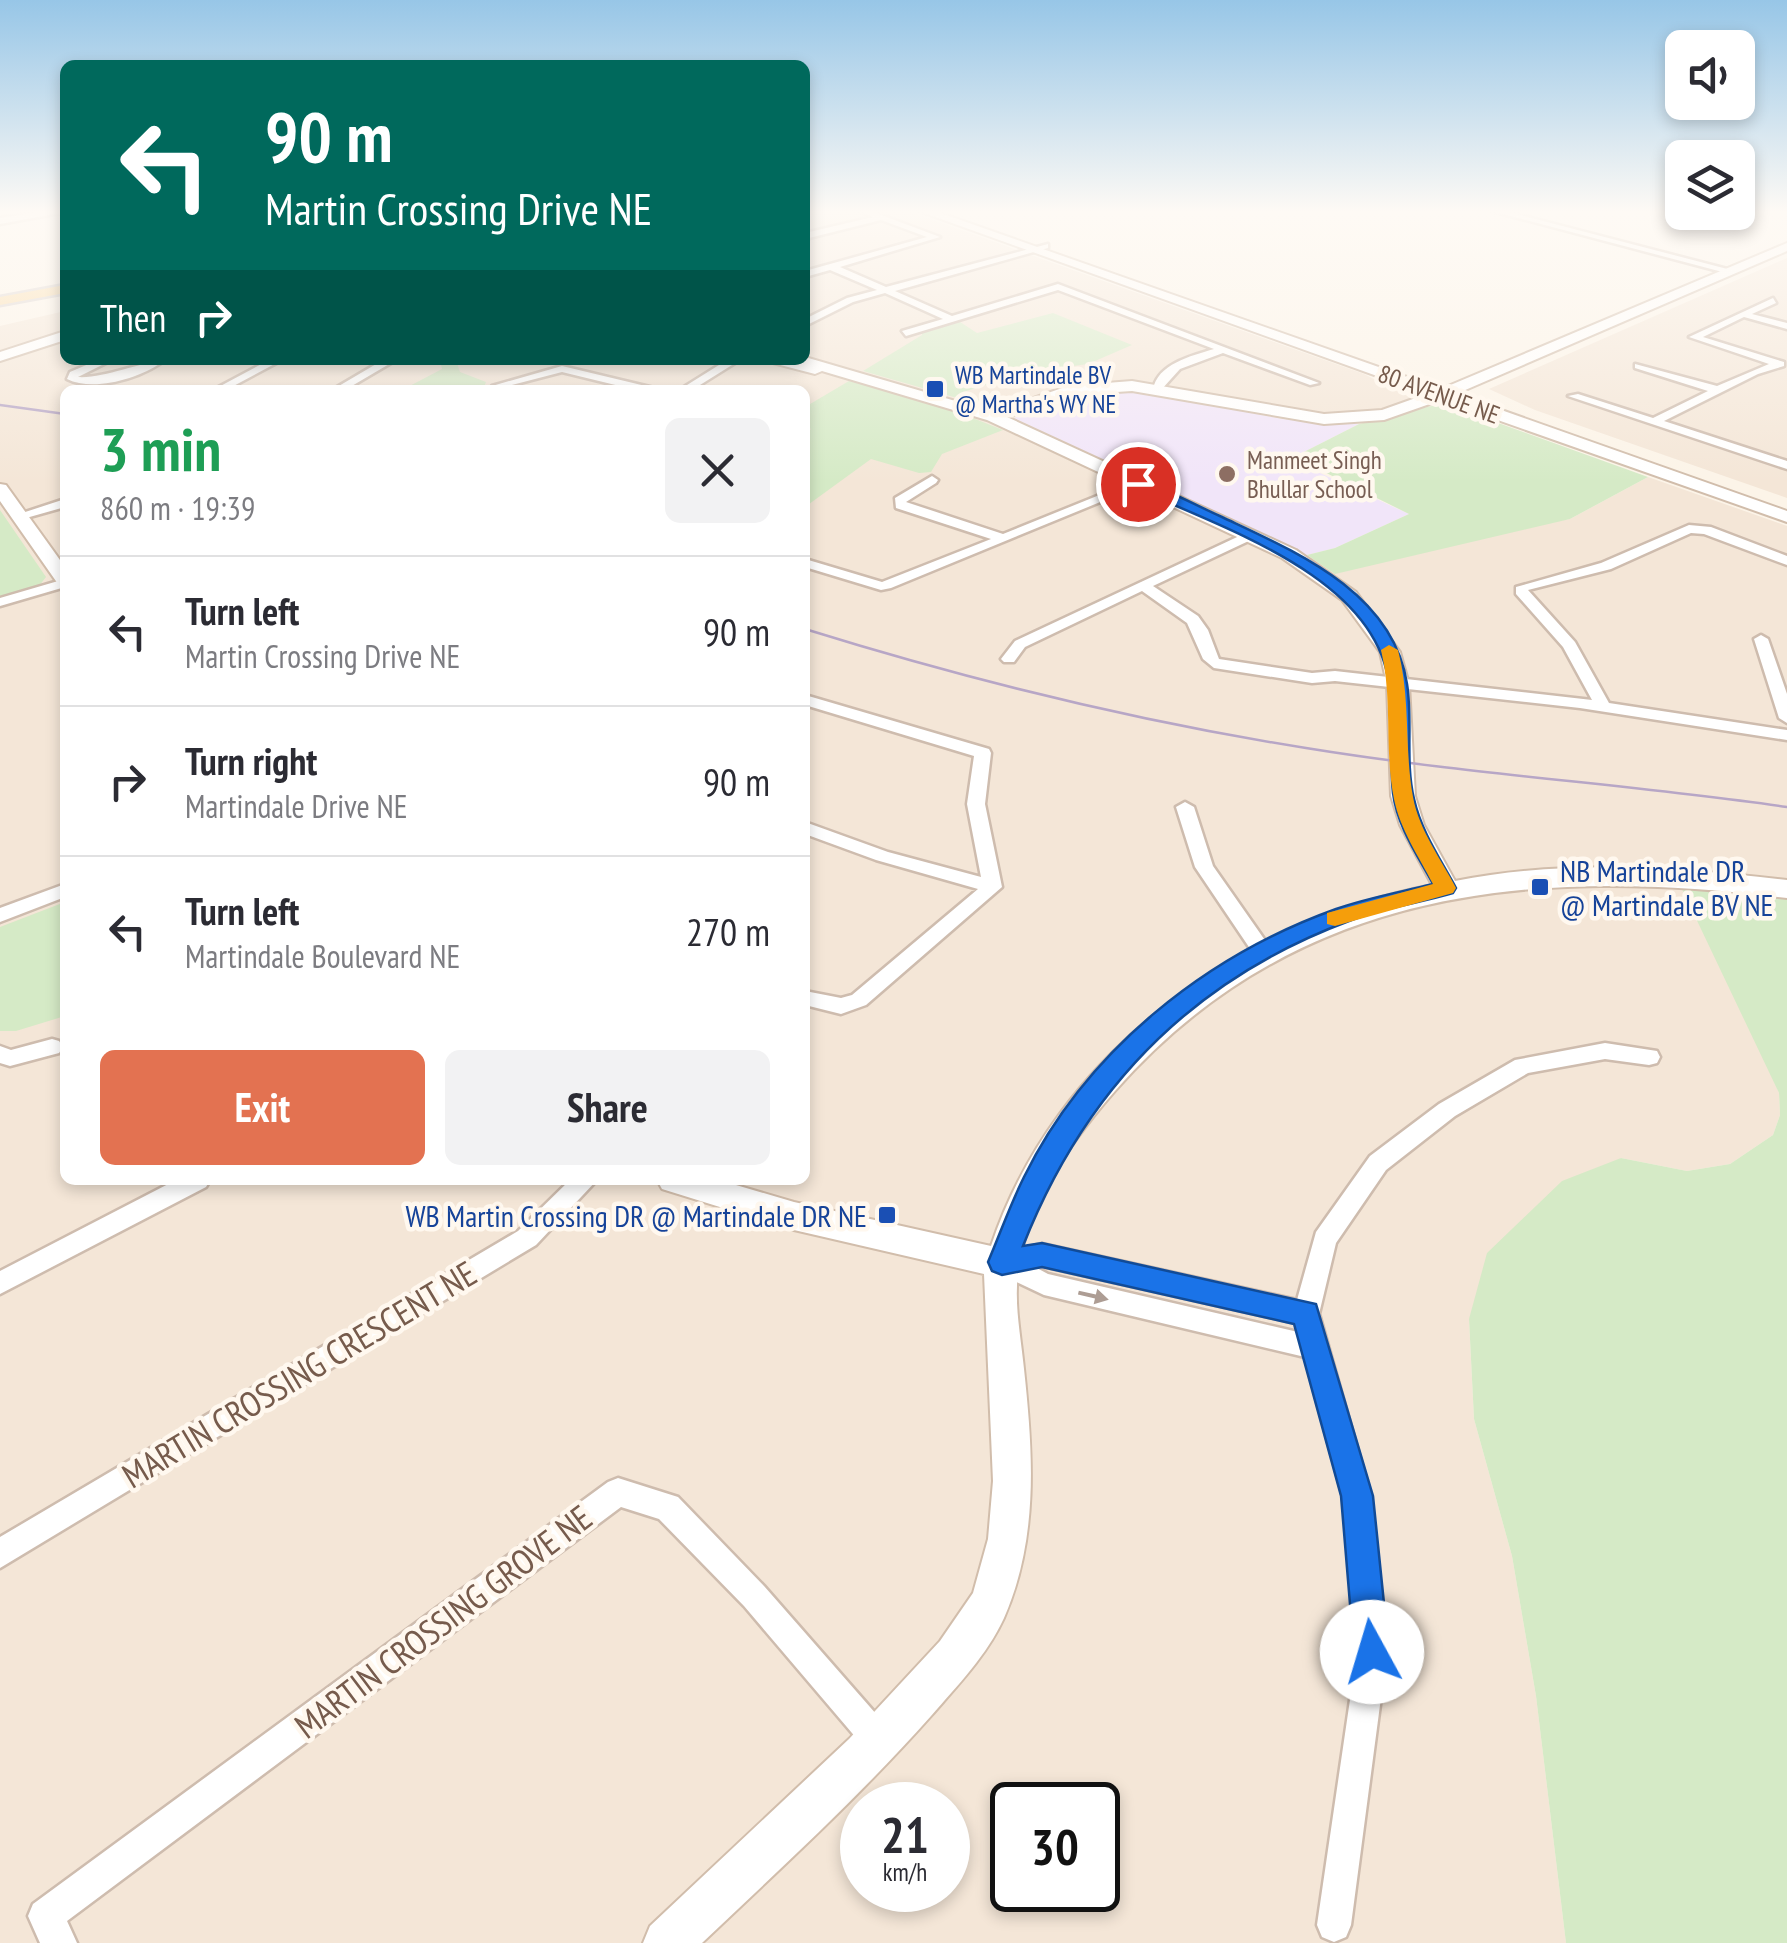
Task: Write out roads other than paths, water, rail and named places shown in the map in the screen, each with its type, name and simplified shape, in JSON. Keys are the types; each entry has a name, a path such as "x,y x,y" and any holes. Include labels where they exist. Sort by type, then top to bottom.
{"main road":[{"path":"0,310 60,301"}],"street":[{"path":"810,320 851,301"},
{"path":"912,301 948,317"},
{"path":"906,333 1008,301"},
{"path":"1095,301 1314,383"},
{"name":"80 AVENUE NE","path":"1186,301 1369,368 1516,412 1787,508"},
{"name":"80 AVENUE NE","path":"1190,301 1787,518"},
{"path":"1292,414 1370,410 1473,383 1661,301"},
{"path":"1772,301 1694,337 1783,364"},
{"path":"1743,314 1787,326"},
{"path":"0,357 60,338"},
{"path":"1158,388 1161,377 1175,368 1224,349"},
{"path":"993,417 1068,392 1158,388 1324,419 1384,415 1533,356"},
{"path":"810,363 993,417 1323,574 1349,596 1390,652 1398,690 1403,796 1420,842 1446,888"},
{"path":"1656,421 1717,390 1783,364"},
{"path":"95,365 74,374 72,379 98,382 151,365"},
{"path":"228,385 267,365"},
{"path":"347,385 382,365"},
{"path":"692,385 726,365"},
{"path":"708,385 742,365"},
{"path":"796,365 853,375"},
{"path":"1639,366 1717,390"},
{"path":"1369,368 1399,384 1409,397"},
{"path":"501,385 562,369 629,385"},
{"path":"1473,383 1486,396 1516,412"},
{"path":"1574,396 1787,465"},
{"path":"932,480 900,501 901,505 1003,538"},
{"path":"810,565 881,586 1138,484"},
{"path":"0,490 60,575"},
{"path":"19,516 60,504"},
{"path":"1604,709 1587,668 1560,626 1521,591 1523,587 1606,566 1689,529 1706,530 1787,561"},
{"path":"1009,659 1020,644 1250,536"},
{"path":"0,602 60,584"},
{"path":"1143,586 1177,606 1200,628 1207,655 1214,663 1588,714 1604,709 1787,734"},
{"path":"1761,639 1787,718"},
{"path":"810,701 983,753 974,783 973,812 993,887"},
{"path":"1186,807 1204,867 1262,951"},
{"path":"810,830 882,856 993,887"},
{"path":"667,1943 880,1742 965,1644 993,1596 1009,1528 1013,1442 1002,1316 1002,1262 1035,1181 1106,1075 1183,1000 1262,951 1344,914 1446,888 1607,876 1714,880 1787,889"},
{"path":"810,999 841,1006 859,1000 993,887"},
{"path":"0,916 60,892"},
{"path":"0,1054 10,1058 52,1046"},
{"path":"1334,1925 1372,1652 1357,1496 1306,1314 1326,1239 1378,1163 1446,1110 1523,1066 1605,1051 1649,1057"},
{"path":"0,1284 188,1185"},
{"name":"MARTIN CROSSING CRESCENT NE","path":"0,1553 527,1238 580,1185"},
{"path":"690,1185 794,1216 1002,1262 1044,1284 1313,1347"},
{"path":"1002,1262 1042,1255 1306,1314"},
{"name":"MARTIN CROSSING GROVE NE","path":"60,1943 45,1916 618,1492 668,1507 754,1596 880,1742"}],"tram line":[{"path":"0,405 60,413"},
{"path":"810,630 1053,697 1242,737 1426,765 1787,807"}],"place":[{"name":"WB Martindale BV @ Martha's WY NE","path":"935,389"},
{"name":"Manmeet Singh Bhullar School","path":"1227,474"},
{"name":"NB Martindale DR @ Martindale BV NE","path":"1540,887"},
{"name":"WB Martin Crossing DR @ Martindale DR NE","path":"887,1215"}]}
